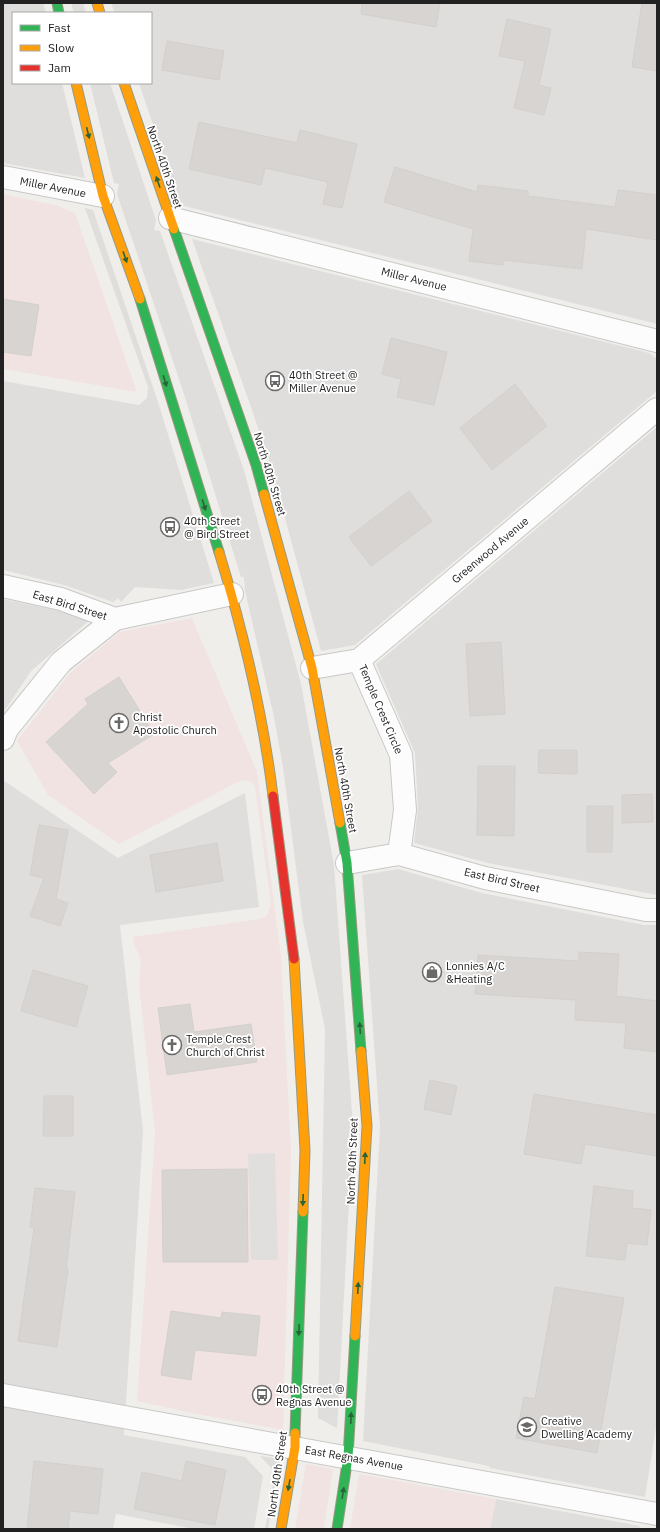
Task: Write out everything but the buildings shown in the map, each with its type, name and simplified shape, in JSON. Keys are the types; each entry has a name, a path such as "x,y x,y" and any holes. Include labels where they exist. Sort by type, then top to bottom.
{"main road":[{"name":"North 40th Street","path":"76,84 103,196 142,307 232,594 261,722 270,770 294,954 305,1150 295,1447 282,1529"},
{"name":"North 40th Street","path":"124,84 256,465 312,668 347,863 367,1126 348,1457 337,1529"}],"street":[{"name":"Miller Avenue","path":"3,177 103,196"},
{"name":"Miller Avenue","path":"170,218 657,341"},
{"name":"Greenwood Avenue","path":"359,660 657,410"},
{"name":"East Bird Street","path":"3,586 61,599 115,619 232,594"},
{"path":"3,738 8,728 61,662 115,619"},
{"path":"312,668 359,660"},
{"name":"Temple Crest Circle","path":"359,660 401,755 405,810 399,854"},
{"name":"East Bird Street","path":"347,863 399,854 485,878 646,910 657,910"},
{"name":"East Regnas Avenue","path":"3,1395 295,1447 656,1516"}],"shaded area":[{"path":"3,3 43,3 46,12 12,12 12,84 62,84 85,178 3,163"},
{"path":"71,3 83,3 86,12 74,12"},
{"path":"111,3 657,3 657,324 180,205 139,84 152,84 152,12 115,12"},
{"path":"90,84 110,84 156,220 154,230 160,231 244,470 301,684 334,865 353,1127 337,1428 318,1418 325,1029 303,922 283,767 274,717 245,591 244,577 241,577 183,391 117,194 119,184 114,183"},
{"path":"3,194 59,206 75,213 137,392 3,369"},
{"path":"85,208 93,210 158,402 214,583 181,590 135,587 121,602 118,598 113,602 64,585 3,570 3,381 139,405 147,398 148,387"},
{"path":"192,239 649,353 657,359 657,391 355,645 321,651 269,459"},
{"path":"657,427 657,895 488,863 414,843 418,807 415,753 376,664"},
{"path":"3,599 92,618 31,671 3,713"},
{"path":"192,618 257,772 281,957 291,1152 283,1430 137,1401 155,1132 139,985 141,959 135,947 133,937 260,919 267,916 271,904 255,787 247,780 240,781 119,844 48,795 17,741 70,673 120,632"},
{"path":"3,780 118,858 245,793 259,907 120,925 143,1131 124,1435 245,1457 263,1476 254,1529 194,1529 116,1514 113,1529 3,1529"},
{"path":"398,869 482,893 644,925 657,925 657,1421 645,1497 490,1468 489,1466 363,1441 380,1127 362,875"},
{"path":"275,1153 278,1260 251,1260 248,1154"},
{"path":"260,1456 280,1459 268,1529 265,1529 274,1478 273,1470"},
{"path":"306,1464 333,1469 324,1529 295,1529"},
{"path":"359,1474 496,1499 490,1529 350,1529"},
{"path":"496,1499 640,1526 639,1529 490,1529"}],"traffic: fast":[{"path":"57,3 59,12"},
{"path":"174,229 256,465 264,494"},
{"path":"140,299 219,552"},
{"path":"340,823 347,863 361,1051"},
{"path":"295,1433 303,1212"},
{"path":"337,1529 348,1457 355,1336"}],"traffic: slow":[{"path":"97,3 100,12"},
{"path":"76,84 103,196 140,299"},
{"path":"124,84 174,229"},
{"path":"264,494 312,668 340,823"},
{"path":"219,552 244,642 258,704 273,796"},
{"path":"294,959 305,1150 303,1212"},
{"path":"355,1336 367,1126 361,1051"},
{"path":"281,1529 295,1447 295,1433"}],"traffic: jam":[{"path":"273,796 294,959"}],"place":[{"name":"40th Street @ Miller Avenue","path":"275,381"},
{"name":"40th Street @ Bird Street","path":"170,527"},
{"name":"Christ Apostolic Church","path":"119,723"},
{"name":"Lonnies A/C &Heating","path":"432,972"},
{"name":"Temple Crest Church of Christ","path":"172,1045"},
{"name":"40th Street @ Regnas Avenue","path":"262,1395"},
{"name":"Creative Dwelling Academy","path":"527,1427"}]}
